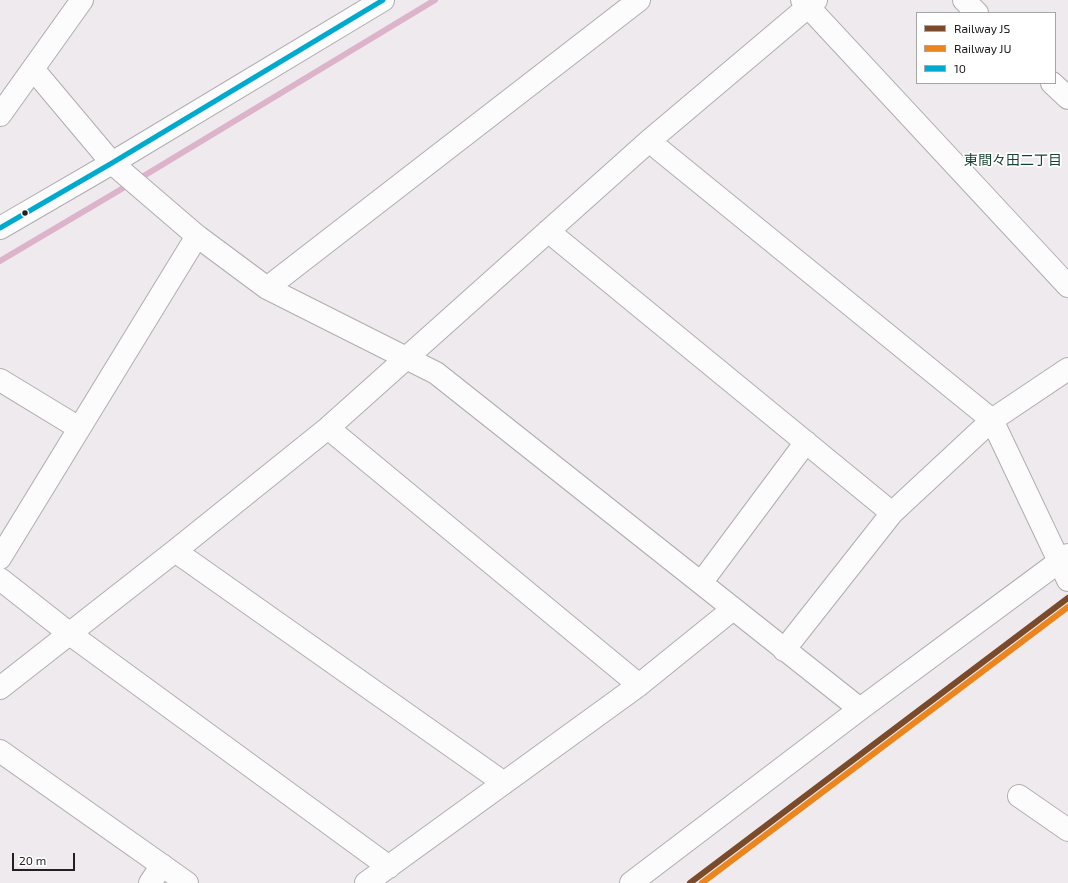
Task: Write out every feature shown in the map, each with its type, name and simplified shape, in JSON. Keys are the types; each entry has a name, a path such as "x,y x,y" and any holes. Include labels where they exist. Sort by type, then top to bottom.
{"street":[{"path":"0,116 82,0"},
{"path":"0,228 112,163 383,0"},
{"path":"267,288 639,0"},
{"path":"964,0 977,12"},
{"path":"0,688 175,551 328,428 548,230 809,2 1068,286"},
{"path":"33,69 112,163 197,236 267,288 436,373 860,709"},
{"path":"1053,84 1068,98"},
{"path":"631,883 860,709 1065,566 992,420 649,141"},
{"path":"548,230 892,513"},
{"path":"0,558 197,236"},
{"path":"784,650 892,513 992,420 1068,369"},
{"path":"0,380 80,428"},
{"path":"328,428 639,685"},
{"path":"701,583 806,442"},
{"path":"175,551 504,783"},
{"path":"0,579 70,634 389,867"},
{"path":"366,883 639,685 733,609"},
{"path":"0,751 187,883"},
{"path":"1019,796 1068,830"},
{"path":"150,883 162,866"}],"waterway":[{"path":"137,180 435,0"},
{"path":"0,261 130,184"}],"rail line":[{"name":"JS","path":"690,883 1068,598"},
{"name":"JU","path":"702,883 1068,607"}],"transit line":[{"name":"10","path":"0,228 112,163 383,0"}],"district":[{"name":"東間々田二丁目","path":"1013,160"}]}
